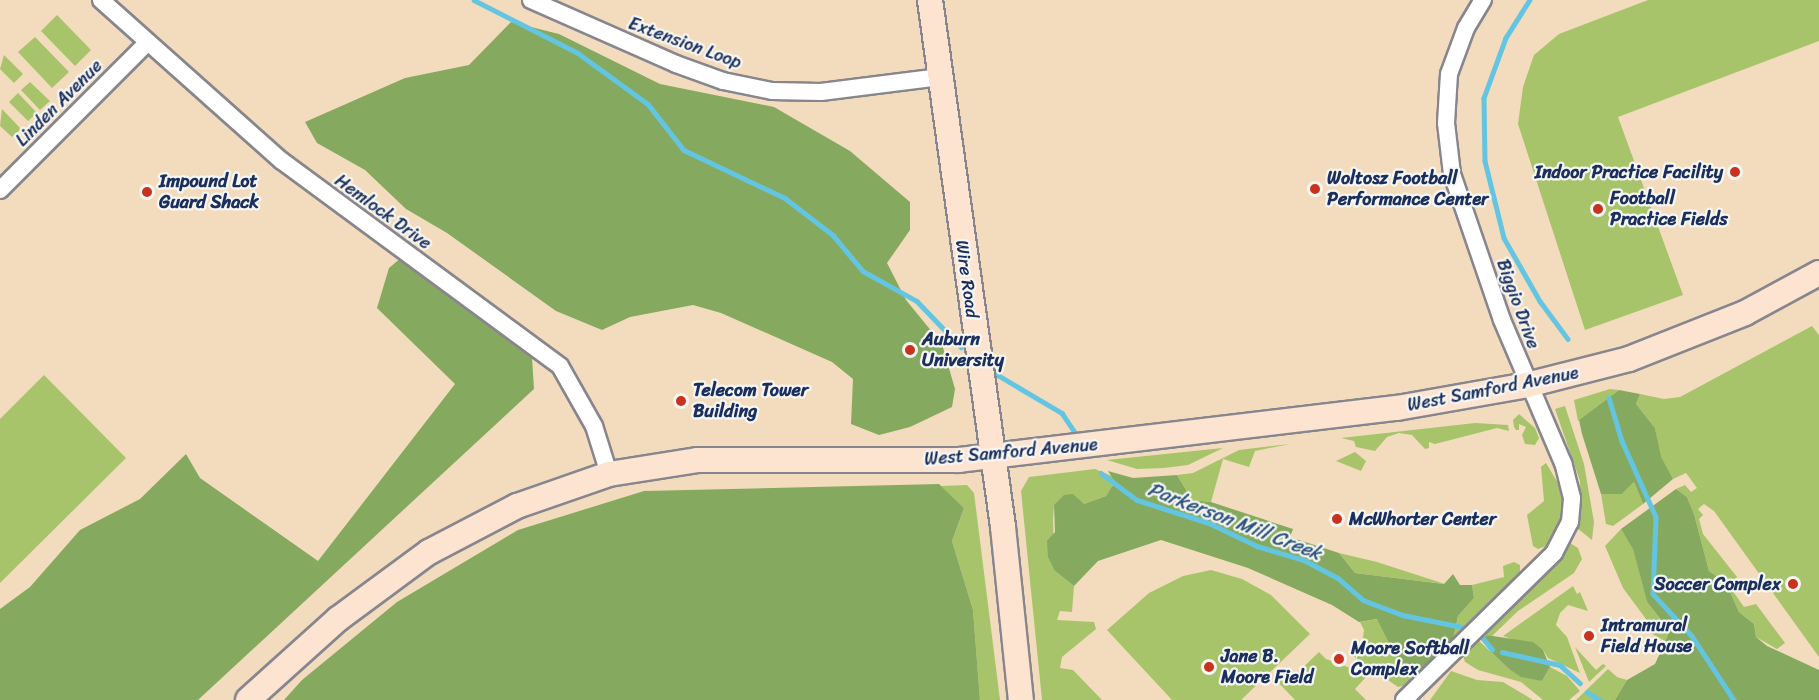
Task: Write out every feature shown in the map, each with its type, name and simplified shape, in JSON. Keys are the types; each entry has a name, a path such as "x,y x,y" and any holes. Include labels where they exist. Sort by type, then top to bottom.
{"street":[{"name":"Hemlock Drive","path":"101,0 282,161 560,366 594,426 609,474"},
{"name":"Extension Loop","path":"531,0 676,64 723,81 772,91 821,92 940,76"},
{"name":"Wire Road","path":"930,0 992,456 1022,700"},
{"name":"Biggio Drive","path":"1404,700 1547,560 1564,537 1572,498 1563,463 1527,385 1466,222 1452,174 1446,123 1449,74 1466,28 1483,0"},
{"name":"Linden Avenue","path":"0,190 147,43"},
{"name":"West Samford Avenue","path":"248,700 338,619 429,552 517,506 609,474 697,460 767,458 865,462 992,456 1397,408 1527,385 1629,359 1688,338 1819,273"}],"green space":[{"name":"Football Practice Fields","path":"1648,0 1819,0 1819,41 1618,117 1683,295 1585,330 1518,124 1523,87 1534,55 1559,34"},
{"path":"57,15 91,50 75,66 41,31"},
{"path":"511,22 559,34 660,84 774,107 850,151 910,202 910,230 887,263 906,300 942,344 955,389 952,407 910,427 879,435 851,424 853,379 832,362 721,313 693,305 630,317 602,330 556,311 447,233 406,209 365,170 317,143 305,122 405,78 469,65"},
{"path":"35,37 69,72 52,88 18,52"},
{"path":"4,55 23,74 14,83 0,69"},
{"path":"30,82 50,101 40,110 21,90"},
{"path":"18,93 37,113 28,121 9,102"},
{"path":"2,109 21,129 12,137 0,126"},
{"path":"407,253 531,342 534,389 198,700 0,700 0,609 30,587 80,530 140,499 186,454 200,478 318,561 455,384 377,308 389,268"},
{"path":"1812,326 1819,335 1819,657 1714,511 1704,504 1698,509 1703,515 1699,519 1703,534 1737,577 1730,587 1744,607 1756,604 1785,643 1777,649 1756,637 1754,624 1739,612 1726,583 1709,571 1694,514 1687,497 1676,489 1685,485 1691,492 1697,488 1686,473 1673,479 1660,457 1655,428 1636,404 1640,394 1664,399 1680,397"},
{"path":"44,375 126,458 0,583 0,419"},
{"path":"1610,389 1619,390 1578,421 1574,400"},
{"path":"1619,390 1640,394 1636,404 1655,428 1661,457 1673,479 1643,504 1634,482 1622,494 1601,494 1579,420"},
{"path":"1565,406 1584,464 1594,522 1592,540 1577,528 1580,481 1555,409"},
{"path":"1519,414 1535,428 1539,438 1535,445 1525,444 1522,435 1526,427 1519,424 1519,430 1516,430 1514,427 1513,420"},
{"path":"1475,423 1508,425 1509,431 1497,428 1435,444 1429,442 1429,448 1425,449 1412,435 1399,433 1387,437 1375,451 1356,447 1354,441 1341,438"},
{"path":"1290,444 1255,451 1249,467 1223,459 1211,502 1192,500 1177,475 1193,473 1239,450"},
{"path":"1223,448 1188,465 1164,468 1137,469 1107,460"},
{"path":"1355,452 1366,461 1361,471 1336,461"},
{"path":"1546,463 1558,483 1564,509 1556,536 1549,545 1538,549 1533,546 1527,515 1544,501 1541,467"},
{"path":"1095,469 1114,477 1112,488 1106,496 1084,504 1054,505 1053,520 1055,571 1074,586 1072,612 1060,611 1057,620 1094,622 1096,629 1062,657 1060,668 1073,670 1102,700 1042,700 1021,491 1029,477"},
{"path":"1108,471 1133,478 1177,475 1192,500 1211,502 1293,529 1290,537 1339,553 1355,573 1444,584 1453,574 1460,585 1472,585 1474,598 1458,616 1453,639 1419,673 1397,659 1377,619 1359,622 1332,605 1248,568 1161,540 1098,561 1074,586 1055,571 1048,557 1047,541 1055,532 1054,505 1064,495 1073,494 1084,504 1106,496 1115,482"},
{"path":"1634,482 1643,504 1613,526 1606,524 1601,494 1622,494"},
{"path":"939,484 964,508 952,541 973,610 980,700 284,700 302,680 397,602 518,530 644,491"},
{"path":"967,485 974,493 1000,700 980,700 973,610 952,541 964,508 941,486"},
{"path":"1676,489 1687,497 1694,514 1709,571 1726,583 1739,612 1754,624 1756,637 1767,646 1819,670 1819,700 1615,700 1627,680 1655,664 1670,631 1647,602 1633,549 1621,529"},
{"path":"1621,529 1633,548 1647,602 1670,631 1667,642 1643,629 1646,619 1623,588 1605,546"},
{"path":"1570,543 1578,548 1582,559 1574,573 1518,611 1492,636 1480,634 1556,561"},
{"path":"1339,553 1377,562 1445,584 1355,573"},
{"path":"1514,562 1520,565 1520,573 1453,639 1458,616 1474,598 1472,585 1504,577 1503,566"},
{"name":"Jane B. Moore Field","path":"1211,570 1242,579 1271,595 1310,634 1241,700 1172,700 1107,630 1149,593 1183,576"},
{"path":"1573,586 1577,594 1580,592 1588,611 1568,605 1560,613 1556,625 1567,637 1580,673 1548,658 1543,650 1503,636"},
{"path":"1378,619 1397,659 1419,673 1406,685 1398,687 1349,653 1362,644 1364,630 1360,622"},
{"path":"1486,635 1533,642 1543,650 1550,667 1542,681 1521,677 1509,669 1483,641"},
{"path":"1478,640 1509,669 1542,681 1550,667 1567,676 1580,691 1569,700 1543,700 1521,682 1478,670 1465,662 1463,655"},
{"path":"1575,647 1596,670 1603,664 1606,666 1589,682"},
{"name":"Moore Softball Complex","path":"1319,652 1326,659 1364,673 1366,677 1355,689 1366,700 1295,700 1273,677 1282,668 1292,678"},
{"path":"1608,669 1617,677 1627,680 1615,700 1576,700"},
{"path":"1451,671 1477,680 1503,682 1533,700 1430,700"}],"waterway":[{"name":"Parkerson Mill Creek","path":"474,0 578,53 648,104 684,150 785,198 833,235 863,271 917,301 961,347"},
{"name":"Parkerson Mill Creek","path":"1530,0 1506,38 1484,98 1485,161 1504,238 1540,301 1568,339"},
{"name":"Parkerson Mill Creek","path":"996,374 1062,413 1074,431"},
{"name":"Parkerson Mill Creek","path":"1609,398 1622,441 1656,517 1653,594 1692,636 1734,700"},
{"name":"Parkerson Mill Creek","path":"1101,473 1137,500 1209,523 1257,546 1304,560 1338,578 1363,600 1403,615 1462,627"},
{"name":"Parkerson Mill Creek","path":"1482,637 1492,649"},
{"name":"Parkerson Mill Creek","path":"1502,652 1560,665 1580,683"},
{"name":"Parkerson Mill Creek","path":"1587,692 1600,700"}],"place":[{"name":"Indoor Practice Facility","path":"1735,172"},
{"name":"Woltosz Football Performance Center","path":"1315,189"},
{"name":"Impound Lot Guard Shack","path":"147,192"},
{"name":"Football Practice Fields","path":"1598,209"},
{"name":"Auburn University","path":"910,350"},
{"name":"Telecom Tower Building","path":"681,401"},
{"name":"McWhorter Center","path":"1337,519"},
{"name":"Soccer Complex","path":"1793,584"},
{"name":"Intramural Field House","path":"1589,636"},
{"name":"Moore Softball Complex","path":"1339,659"},
{"name":"Jane B. Moore Field","path":"1209,667"}]}
